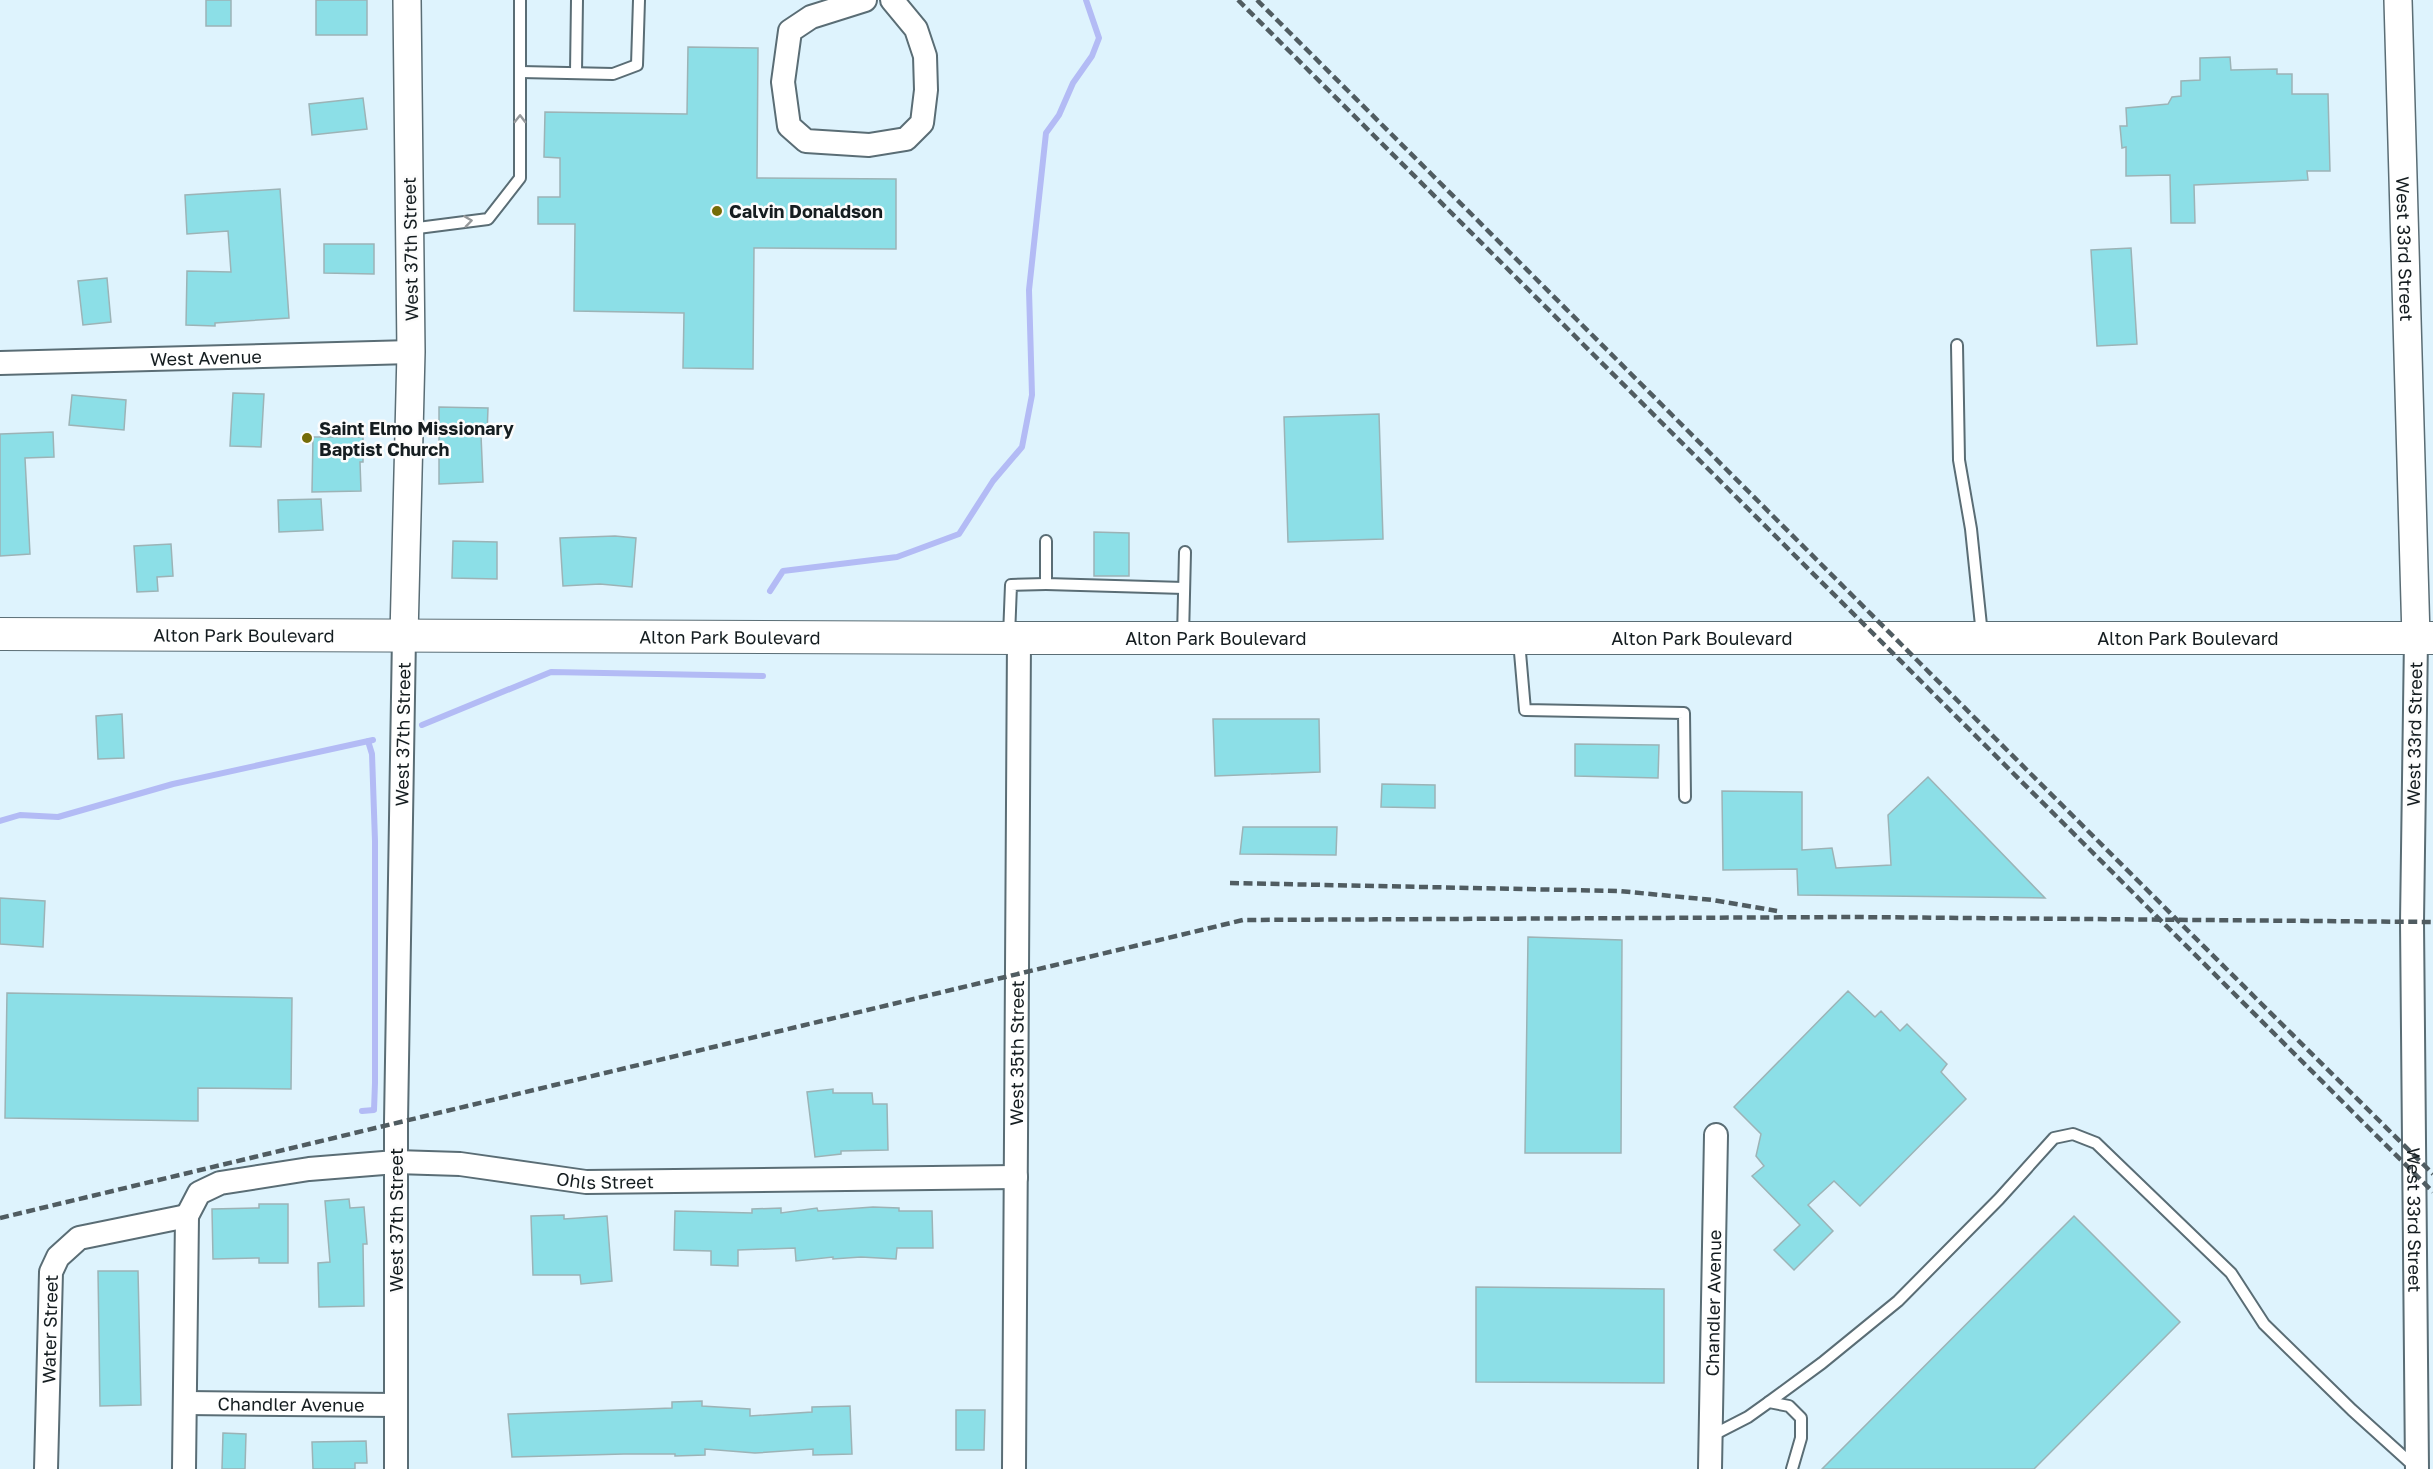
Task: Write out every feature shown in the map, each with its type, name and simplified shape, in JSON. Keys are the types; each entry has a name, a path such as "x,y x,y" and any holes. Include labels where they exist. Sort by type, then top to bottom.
{"main road":[{"name":"Alton Park Boulevard","path":"0,634 1013,638 2427,638"}],"street":[{"name":"West 37th Street","path":"396,1469 396,1162 411,352 407,0"},
{"path":"865,0 811,17 790,31 783,82 789,126 806,141 869,145 897,141 906,139 922,123 926,90 925,56 916,29 892,0"},
{"name":"West 33rd Street","path":"2398,0 2427,638 2412,922 2416,1469"},
{"name":"West Avenue","path":"0,363 411,352"},
{"name":"West 35th Street","path":"1013,638 1016,1177 1014,1469"},
{"name":"Chandler Avenue","path":"1710,1469 1716,1135"},
{"name":"Ohls Street","path":"187,1216 199,1193 220,1183 309,1170 396,1162 460,1164 586,1182 1016,1177"},
{"path":"184,1469 187,1216"},
{"name":"Water Street","path":"46,1469 51,1272 58,1257 79,1238 187,1216"},
{"name":"Chandler Avenue","path":"186,1403 396,1405"}],"lane":[{"path":"410,230 488,219 520,177 520,0"},
{"path":"576,72 577,0"},
{"path":"521,72 613,74 637,65 639,0"},
{"path":"1957,345 1959,460 1971,529 1983,638"},
{"path":"1046,541 1046,584"},
{"path":"1183,637 1185,552"},
{"path":"1013,638 1011,585 1184,588"},
{"path":"1519,638 1525,710 1684,713 1685,797"},
{"path":"1710,1436 1748,1417 1769,1402 1822,1363 1898,1301 1999,1199 2054,1138 2073,1134 2096,1143 2231,1273 2264,1324 2416,1469"},
{"path":"1769,1402 1789,1406 1801,1418 1801,1438 1792,1469"}],"building":[{"path":"206,0 231,0 231,26 206,26"},
{"path":"316,0 367,0 367,35 316,35"},
{"name":"Calvin Donaldson","path":"688,47 758,48 757,178 896,179 896,249 754,248 753,369 683,368 684,313 574,311 575,224 538,224 538,197 560,197 560,158 544,157 545,112 687,114"},
{"path":"2230,57 2231,70 2277,69 2277,74 2292,74 2292,94 2328,94 2330,171 2307,171 2308,180 2194,185 2195,223 2171,223 2170,175 2126,176 2126,147 2122,148 2120,126 2127,126 2126,108 2168,104 2172,97 2181,96 2181,81 2200,80 2200,58"},
{"path":"363,98 367,129 312,135 309,104"},
{"path":"280,189 289,318 215,323 215,326 186,325 187,271 231,272 228,231 187,234 185,195"},
{"path":"324,244 374,244 374,274 324,273"},
{"path":"2131,248 2137,344 2097,346 2091,250"},
{"path":"107,278 111,322 83,325 78,281"},
{"path":"233,393 264,394 261,447 230,446"},
{"path":"72,395 126,400 124,430 69,425"},
{"path":"439,407 488,408 487,435 481,435 483,482 439,484"},
{"path":"1379,414 1383,539 1288,542 1284,417"},
{"path":"53,432 54,457 25,458 30,554 0,556 0,434"},
{"path":"313,437 363,437 363,462 360,462 361,491 312,492"},
{"path":"321,499 323,530 279,532 278,500"},
{"path":"1094,532 1129,533 1129,576 1094,576"},
{"path":"615,536 636,538 632,587 600,584 563,586 560,538"},
{"path":"453,541 497,542 497,579 452,578"},
{"path":"171,544 173,576 157,577 158,591 137,592 134,546"},
{"path":"122,714 124,758 98,759 96,716"},
{"path":"1213,719 1319,719 1320,772 1215,776"},
{"path":"1575,744 1659,745 1658,778 1575,776"},
{"path":"1928,777 2045,898 1798,895 1797,869 1723,870 1722,791 1802,792 1802,850 1832,848 1836,868 1891,865 1888,815"},
{"path":"1382,784 1435,785 1435,808 1381,807"},
{"path":"1243,827 1337,827 1336,855 1240,854"},
{"path":"0,898 45,901 43,947 0,944"},
{"path":"1528,937 1622,940 1621,1153 1525,1153"},
{"path":"1848,991 1875,1017 1881,1011 1900,1031 1907,1024 1947,1064 1941,1072 1966,1099 1860,1206 1834,1181 1808,1205 1833,1231 1794,1270 1774,1250 1800,1225 1752,1176 1764,1166 1756,1156 1761,1134 1734,1107"},
{"path":"7,993 292,998 291,1089 198,1088 198,1121 5,1118"},
{"path":"833,1089 833,1093 872,1093 873,1104 887,1104 888,1150 841,1151 841,1154 815,1157 807,1092"},
{"path":"349,1199 350,1208 364,1207 367,1244 363,1244 364,1306 319,1307 318,1263 330,1262 325,1201"},
{"path":"259,1204 288,1204 288,1263 259,1263 259,1258 213,1259 212,1209 259,1208"},
{"path":"873,1207 899,1208 899,1211 932,1211 933,1248 897,1248 896,1259 861,1257 833,1259 833,1257 796,1261 795,1248 738,1250 738,1266 711,1265 711,1251 674,1250 675,1211 752,1213 752,1209 781,1208 781,1213 817,1208 818,1211"},
{"path":"564,1215 564,1219 607,1216 612,1281 581,1284 580,1275 533,1275 531,1216"},
{"path":"2074,1216 2180,1322 2034,1469 1822,1469"},
{"path":"98,1271 138,1271 141,1405 100,1406"},
{"path":"1476,1287 1664,1289 1664,1383 1476,1382"},
{"path":"702,1401 702,1406 750,1409 750,1416 812,1412 812,1407 850,1406 852,1454 813,1455 813,1449 755,1453 705,1449 705,1455 624,1454 512,1457 508,1414 672,1408 672,1402"},
{"path":"956,1410 985,1410 984,1450 956,1450"},
{"path":"223,1433 246,1434 245,1469 222,1469"},
{"path":"366,1441 367,1463 355,1463 355,1469 313,1469 312,1442"}],"waterway":[{"path":"770,591 783,571 897,557 959,534 993,481 1022,447 1032,395 1029,290 1046,133 1059,115 1073,83 1092,56 1099,38 1086,0"},
{"path":"422,725 551,672 763,676"},
{"path":"0,821 20,815 58,817 173,784 373,740"},
{"path":"362,1111 374,1110 375,1083 375,841 372,754 368,741"}],"railway":[{"path":"1238,0 2433,1192"},
{"path":"1257,0 2433,1174"},
{"path":"1230,883 1619,891 1713,900 1777,911"},
{"path":"0,1218 1243,920 1852,917 2433,922"}],"place":[{"name":"Calvin Donaldson","path":"717,211"},
{"name":"Saint Elmo Missionary Baptist Church","path":"307,438"}]}
